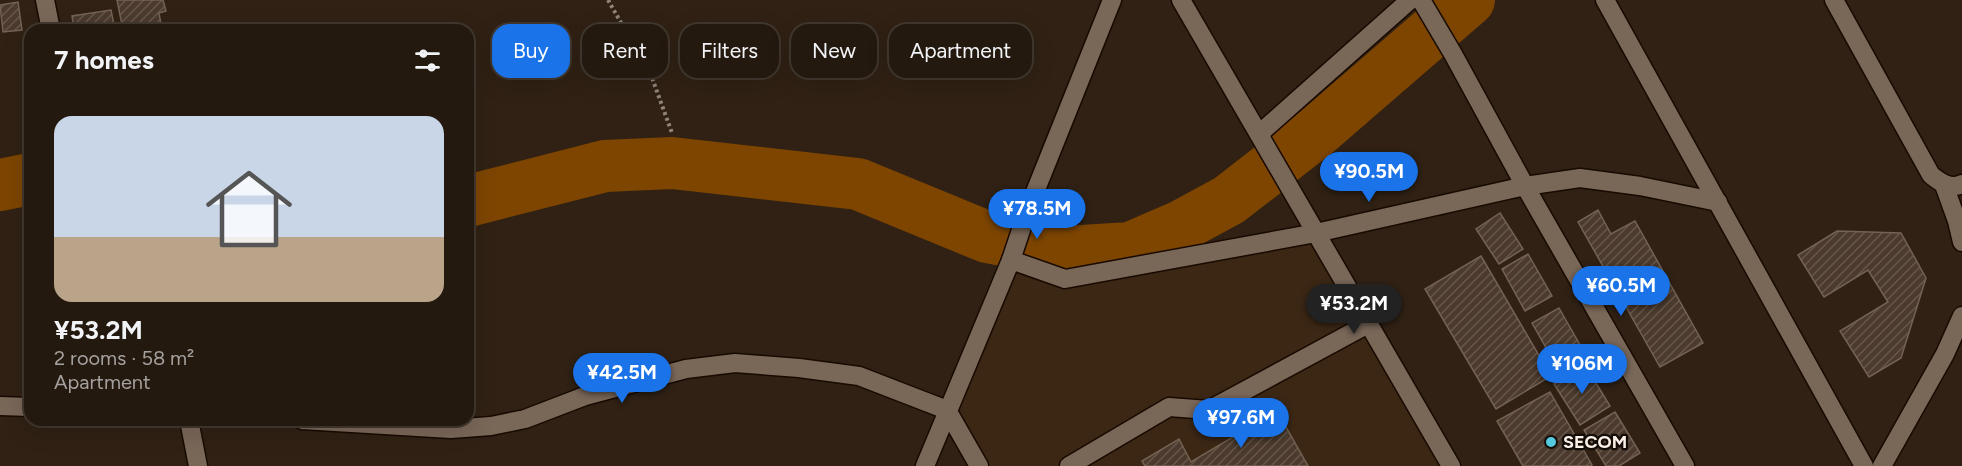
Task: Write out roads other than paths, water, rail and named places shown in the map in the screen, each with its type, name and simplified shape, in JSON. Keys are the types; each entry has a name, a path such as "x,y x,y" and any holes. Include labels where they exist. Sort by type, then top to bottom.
{"street":[{"path":"45,0 50,24"},
{"path":"925,466 1012,259 1027,212 1112,0"},
{"path":"1181,0 1451,466"},
{"path":"1605,0 1864,466"},
{"path":"1834,0 1931,175 1953,184 1962,242"},
{"path":"1261,139 1419,2 1453,54 1525,186 1685,466"},
{"path":"1012,259 1065,279 1316,233 1525,186 1580,178 1640,186 1718,202"},
{"path":"1882,466 1945,354 1962,316"},
{"path":"1069,466 1169,407 1209,410 1368,324"},
{"path":"401,426 451,429 492,426 525,419 585,396 686,369 735,363 859,376 947,410 979,466"},
{"path":"0,406 24,407"},
{"path":"190,426 198,466"}],"waterway":[{"path":"474,199 605,166 672,163 858,184 987,237 1066,252 1130,248 1181,226 1229,200 1313,135 1469,0"},
{"path":"0,185 24,180"}],"place":[{"name":"SECOM","path":"1551,442"}]}
